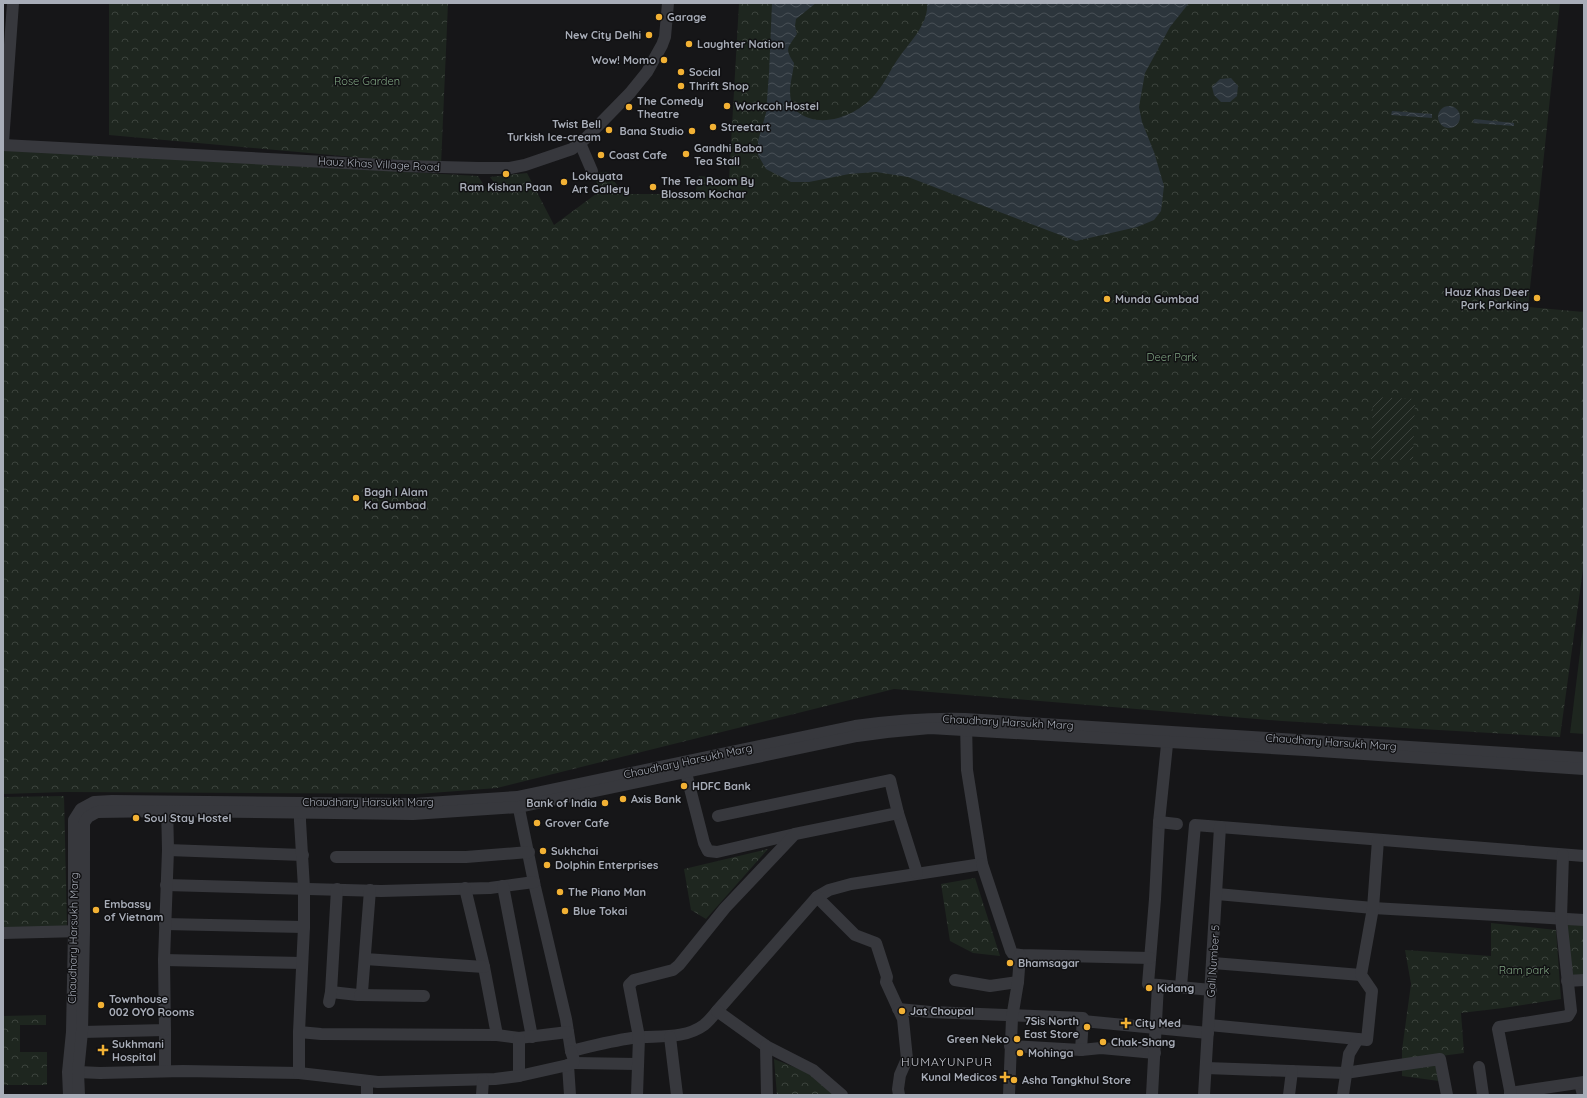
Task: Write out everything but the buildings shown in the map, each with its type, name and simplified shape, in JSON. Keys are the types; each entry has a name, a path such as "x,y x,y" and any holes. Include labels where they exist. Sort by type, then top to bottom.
{"street":[{"path":"3,143 13,3"},
{"name":"Hauz Khas Village Road","path":"3,143 402,166 487,168 510,168 525,166 572,149 580,143 630,93 647,72 662,45 665,37 668,3"},
{"path":"580,143 592,171"},
{"name":"Chaudhary Harsukh Marg","path":"69,1095 68,1072 79,931 84,823 84,814 81,809 94,802 167,806 300,807 413,814 518,802 684,767 855,726 930,718 966,724 1168,736 1305,749 1584,769"},
{"path":"966,724 967,770 982,864 1013,954 1150,958"},
{"path":"1168,736 1159,822 1148,984 1211,990"},
{"name":"Chaudhary Harsukh Marg","path":"1524,765 1584,758"},
{"path":"684,767 704,843 708,851 717,852 898,813"},
{"path":"718,816 890,780 898,813 917,873"},
{"path":"518,802 534,882 568,1032 571,1060 570,1095"},
{"path":"165,1071 164,960 168,850 167,806"},
{"path":"299,1073 299,1032 304,927 303,855 300,807"},
{"path":"1159,822 1177,824"},
{"path":"1181,986 1195,825 1584,856"},
{"name":"Gali Number 5","path":"1204,1095 1220,827"},
{"path":"637,1095 639,1038 629,985 630,983 634,980 673,970 679,965 725,908 795,834"},
{"path":"898,1009 930,1012 1083,1018 1083,1021 1156,1028 1208,1029 1367,1040 1372,991 1361,975 1373,908 1378,840"},
{"path":"168,850 303,855"},
{"path":"336,857 466,857 528,852"},
{"path":"1563,854 1561,918 1567,981 1572,1012 1568,1016 1501,1026 1498,1029 1510,1094 1549,1091 1582,1082 1583,1095"},
{"path":"78,1072 100,1073 165,1071 299,1073 378,1082 483,1080 519,1076 571,1060 608,1041 670,1036 694,1030 704,1024 817,897 829,890 850,884 982,864"},
{"path":"166,885 381,891 503,886 534,882"},
{"path":"503,886 532,1036"},
{"path":"465,888 484,967 496,1035"},
{"path":"337,890 330,997 360,995 424,996"},
{"path":"360,995 362,992 370,890"},
{"path":"1217,894 1373,908 1584,920"},
{"path":"817,897 855,935 876,943 887,977 886,982 903,1019 906,1059 900,1074 898,1089 899,1095"},
{"path":"165,924 304,927"},
{"path":"3,933 79,931"},
{"name":"Chaudhary Harsukh Marg","path":"79,931 82,1032 78,1072 79,1095"},
{"path":"1009,1095 1012,1015 1018,982 1020,955"},
{"path":"365,959 484,967"},
{"path":"164,960 302,963"},
{"path":"1213,963 1361,975"},
{"path":"955,980 990,986 1018,982"},
{"path":"1567,981 1584,980"},
{"path":"1152,1095 1158,985"},
{"path":"717,1011 766,1046 813,1070 842,1095"},
{"path":"1081,1050 1083,1021"},
{"path":"82,1032 165,1030"},
{"path":"299,1032 321,1034 496,1035 519,1038 568,1032"},
{"path":"670,1036 677,1095"},
{"path":"519,1038 519,1076"},
{"path":"1343,1095 1345,1073 1349,1054 1358,1039"},
{"path":"766,1046 767,1095"},
{"path":"1010,1046 1081,1050 1101,1048 1155,1054"},
{"path":"1206,1068 1345,1073 1440,1059 1447,1095"},
{"path":"571,1060 637,1064"},
{"path":"1479,1067 1483,1095"},
{"path":"1289,1095 1292,1071"},
{"path":"482,1095 483,1080"},
{"path":"367,1081 367,1095"}],"green space":[{"name":"Rose Garden","path":"109,3 448,3 441,165 109,135"},
{"name":"Deer Park","path":"739,3 1560,3 1528,307 1584,312 1584,562 1560,737 1282,721 894,689 497,788 418,794 65,792 3,794 3,149 478,176 488,192 498,188 490,177 527,173 554,225 600,191 593,173 607,172 624,194 695,194 699,176 729,179"},
{"path":"1373,397 1415,399 1413,460 1371,459"},
{"path":"1584,620 1584,734 1570,733"},
{"path":"64,796 67,927 3,928 3,797"},
{"path":"768,849 706,919 691,910 684,869"},
{"path":"975,878 1000,956 973,953 950,941 941,884"},
{"path":"1567,922 1584,923 1584,977 1569,978"},
{"name":"Ram park","path":"1491,923 1556,930 1561,999 1461,1013 1464,1053 1441,1056 1439,1081 1402,1076 1402,1050 1411,984 1405,950 1491,956"},
{"path":"46,1015 46,1025 20,1025 20,1052 47,1052 47,1085 3,1085 3,1016"},
{"path":"774,1059 809,1073 836,1095 777,1095"}],"water":[{"path":"772,3 816,3 796,19 795,26 797,34 788,48 789,54 794,63 790,95 793,107 800,114 818,120 827,120 855,111 871,99 877,92 922,25 927,10 927,3 1189,3 1170,27 1145,73 1139,107 1142,122 1154,152 1164,186 1161,211 1154,220 1137,227 1076,241 908,177 876,172 849,174 809,182 791,182 766,169 758,155 758,141 766,113"},
{"path":"1231,78 1238,86 1237,96 1230,102 1221,102 1214,95 1212,87 1220,79"},
{"path":"1449,106 1457,109 1460,117 1457,125 1449,128 1441,125 1438,117 1441,109"},
{"path":"1392,111 1432,114 1432,118 1391,115"},
{"path":"1474,119 1514,123 1514,126 1473,123"}],"place":[{"name":"Garage","path":"659,17"},
{"name":"New City Delhi","path":"649,35"},
{"name":"Laughter Nation","path":"689,44"},
{"name":"Wow! Momo","path":"664,60"},
{"name":"Social","path":"681,72"},
{"name":"Thrift Shop","path":"681,86"},
{"name":"Workcoh Hostel","path":"727,106"},
{"name":"The Comedy Theatre","path":"629,107"},
{"name":"Streetart","path":"713,127"},
{"name":"Twist Bell Turkish Ice-cream","path":"609,130"},
{"name":"Bana Studio","path":"692,131"},
{"name":"Gandhi Baba Tea Stall","path":"686,154"},
{"name":"Coast Cafe","path":"601,155"},
{"name":"Ram Kishan Paan","path":"506,174"},
{"name":"Lokayata Art Gallery","path":"564,182"},
{"name":"The Tea Room By Blossom Kochar","path":"653,187"},
{"name":"Hauz Khas Deer Park Parking","path":"1537,298"},
{"name":"Munda Gumbad","path":"1107,299"},
{"name":"Bagh I Alam Ka Gumbad","path":"356,498"},
{"name":"HDFC Bank","path":"684,786"},
{"name":"Axis Bank","path":"623,799"},
{"name":"Bank of India","path":"605,803"},
{"name":"Soul Stay Hostel","path":"136,818"},
{"name":"Grover Cafe","path":"537,823"},
{"name":"Sukhchai","path":"543,851"},
{"name":"Dolphin Enterprises","path":"547,865"},
{"name":"The Piano Man","path":"560,892"},
{"name":"Embassy of Vietnam","path":"96,910"},
{"name":"Blue Tokai","path":"565,911"},
{"name":"Bhamsagar","path":"1010,963"},
{"name":"Kidang","path":"1149,988"},
{"name":"Townhouse 002 OYO Rooms","path":"101,1005"},
{"name":"Jat Choupal","path":"902,1011"},
{"name":"City Med","path":"1126,1023"},
{"name":"7Sis North East Store","path":"1087,1027"},
{"name":"Green Neko","path":"1017,1039"},
{"name":"Chak-Shang","path":"1103,1042"},
{"name":"Sukhmani Hospital","path":"103,1050"},
{"name":"Mohinga","path":"1020,1053"},
{"name":"Kunal Medicos","path":"1005,1077"},
{"name":"Asha Tangkhul Store","path":"1014,1080"}],"district":[{"name":"HUMAYUNPUR","path":"947,1062"}]}
